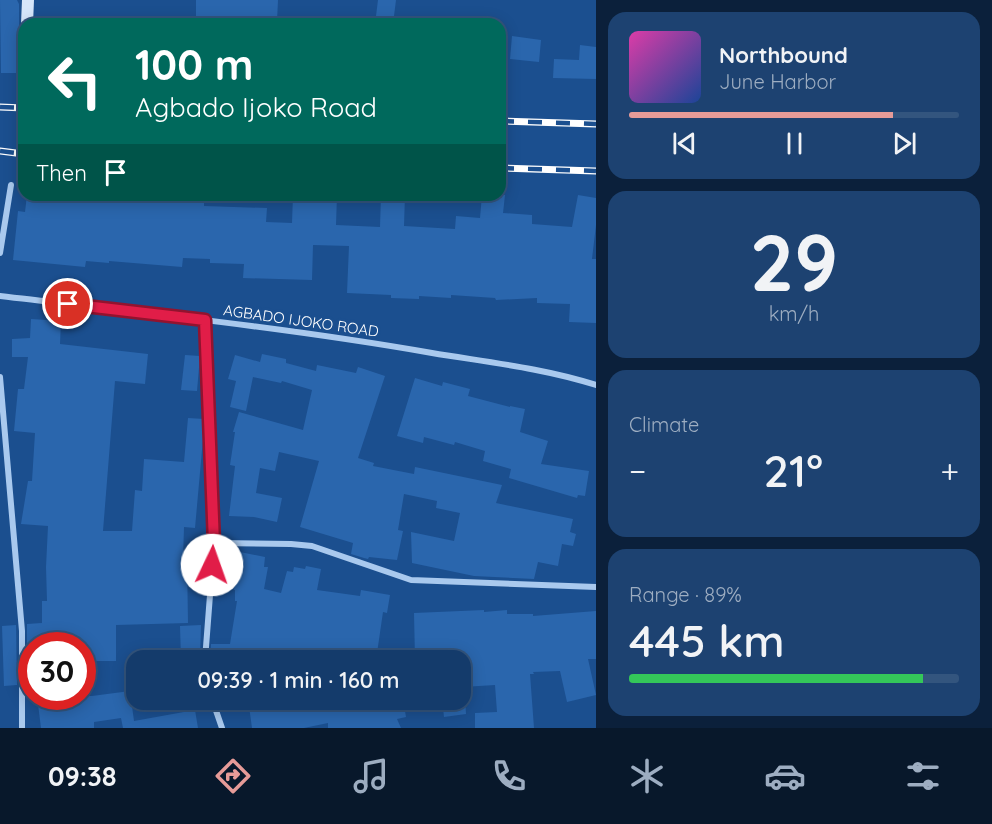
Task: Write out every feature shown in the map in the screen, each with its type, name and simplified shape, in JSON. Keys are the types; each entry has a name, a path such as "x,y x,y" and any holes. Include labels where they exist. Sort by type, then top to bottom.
{"main road":[{"path":"27,18 28,0"}],"street":[{"path":"0,253 11,185"},
{"name":"AGBADO IJOKO ROAD","path":"0,296 205,320 396,346 554,373 596,385"},
{"path":"205,320 214,543 206,650"},
{"path":"0,377 21,631 22,728"},
{"path":"214,543 312,546 411,580 596,587"},
{"path":"216,710 222,728"}],"building":[{"path":"0,0 17,0 19,18 16,73 1,73"},
{"path":"196,0 278,0 277,18 196,18"},
{"path":"378,0 396,0 394,18 376,18"},
{"path":"512,36 541,40 539,62 510,59"},
{"path":"580,45 596,47 596,79 553,78 554,59 579,60"},
{"path":"578,195 596,198 592,259 596,259 596,323 569,322 570,304 537,303 537,298 496,300 495,298 451,295 451,298 419,296 419,299 347,293 349,246 313,245 312,280 243,278 244,264 210,263 210,259 183,258 182,267 86,261 85,267 13,260 18,211 25,212 26,201 204,201 204,206 267,208 266,222 292,223 293,201 337,201 336,225 380,227 381,201 405,201 404,226 455,229 456,216 480,218 481,201 504,201 503,213 532,215 532,224 572,227"},
{"path":"31,319 61,321 60,344 148,354 145,384 115,381 103,531 132,531 135,490 142,491 144,459 184,462 188,418 204,419 205,439 203,439 195,528 184,527 183,560 187,560 188,623 116,625 116,661 96,661 96,632 27,632 27,624 42,623 42,601 47,601 48,526 21,524 28,481 32,481 35,433 14,431 18,389 24,389 28,357 12,357 12,339 30,338"},
{"path":"262,354 286,359 286,363 316,371 317,365 356,373 358,367 385,376 358,458 374,463 373,466 414,474 415,467 502,485 496,503 573,519 570,532 576,534 573,546 562,544 558,566 538,562 534,579 474,576 412,563 411,532 454,541 460,513 436,508 437,501 404,494 398,530 403,531 397,560 369,557 368,559 351,554 353,543 300,527 319,461 279,452 275,471 260,468 256,493 282,498 277,522 254,517 229,516 235,466 230,465 235,432 233,432 239,412 303,430 312,390 282,381 281,383 253,377 246,411 230,407 236,381 228,379 235,355 260,362"},
{"path":"185,355 200,356 197,391 181,390"},
{"path":"415,378 442,386 443,382 470,389 468,396 525,409 520,432 548,441 541,464 589,471 585,496 578,495 577,498 509,478 511,469 483,461 485,451 455,442 454,445 424,437 423,443 397,436"},
{"path":"240,552 265,557 264,567 268,567 264,589 281,593 287,571 293,572 294,567 305,569 306,566 321,569 317,590 360,596 361,590 390,595 387,613 383,612 377,650 211,650 211,644 230,644 237,601 235,601 234,590"},
{"path":"507,610 507,614 533,614 533,616 596,611 596,659 588,659 596,695 567,702 560,671 533,672 534,674 530,674 534,728 475,728 475,713 497,712 495,685 471,686 471,650 415,650 414,613"},
{"path":"16,625 17,685 4,686 2,626"},
{"path":"201,625 200,650 181,650 180,626"},
{"path":"126,692 126,710 133,710 134,721 195,710 198,728 123,728 121,718 94,722 94,728 41,728 39,710 96,710 96,695"},
{"path":"250,710 405,710 406,717 397,719 401,728 328,728 328,723 304,728 252,728"},
{"path":"443,710 466,710 466,714 444,717"}],"railway":[{"path":"0,107 18,108"},
{"path":"506,121 596,124"},
{"path":"0,151 18,153"},
{"path":"506,168 596,171"}],"route":[{"path":"68,304 205,320 214,543 212,565"}]}
